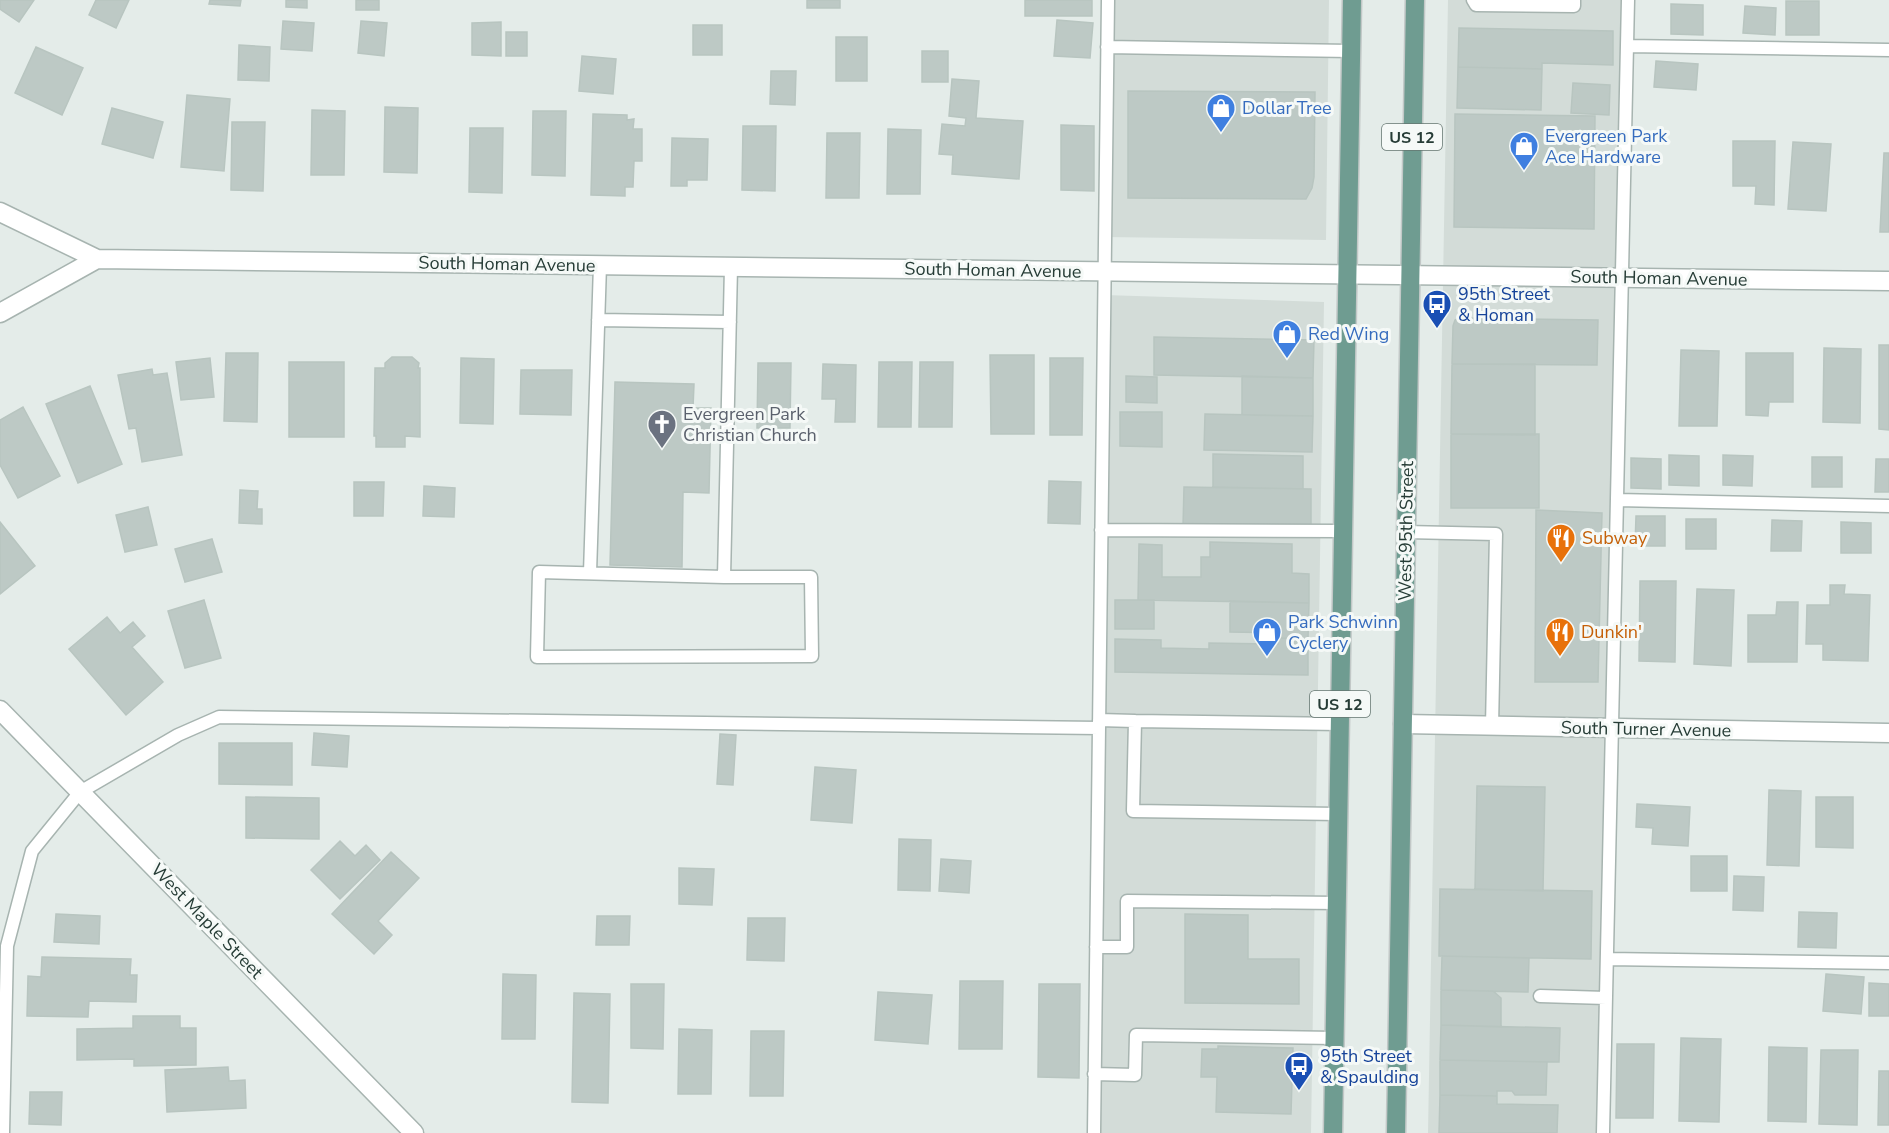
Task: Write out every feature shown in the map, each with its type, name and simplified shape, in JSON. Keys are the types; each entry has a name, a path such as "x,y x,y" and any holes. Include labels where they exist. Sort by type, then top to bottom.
{"main road":[{"name":"US 12","path":"1333,1133 1352,0"},
{"name":"West 95th Street","path":"1396,1133 1415,0"}],"street":[{"name":"South Homan Avenue","path":"0,212 97,259 1889,281"},
{"name":"South Homan Avenue","path":"0,313 97,259"},
{"name":"West Maple Street","path":"0,710 414,1133"},
{"name":"South Turner Avenue","path":"1403,724 1889,733"}],"lane":[{"path":"1094,1133 1108,0"},
{"path":"1473,0 1476,5 1563,6 1574,6 1574,0"},
{"path":"1603,1133 1628,0"},
{"path":"1627,46 1889,50"},
{"path":"1107,47 1351,51"},
{"path":"590,573 600,265"},
{"path":"724,577 731,267"},
{"path":"598,320 730,322"},
{"path":"1617,500 1889,506"},
{"path":"1101,530 1343,531"},
{"path":"1406,532 1496,534 1492,726"},
{"path":"539,572 724,577 811,578 812,656 537,657 539,572"},
{"path":"3,1133 7,946 32,851 80,792 178,735 219,717 1340,724"},
{"path":"1135,721 1133,811 1338,814"},
{"path":"1096,947 1127,947 1127,901 1337,903"},
{"path":"1607,959 1889,963"},
{"path":"1540,996 1606,998"},
{"path":"1094,1074 1135,1075 1136,1035 1335,1038"}],"shaded area":[{"path":"1108,0 1329,0 1326,240 1105,237"},
{"path":"1448,0 1628,0 1603,1133 1428,1133"},
{"path":"1104,295 1324,302 1311,1133 1094,1133"}],"building":[{"path":"0,0 34,0 19,22 0,9"},
{"path":"96,0 129,0 116,28 89,15"},
{"path":"210,0 241,0 240,6 209,4"},
{"path":"286,0 307,0 307,8 286,7"},
{"path":"356,0 379,0 379,10 356,10"},
{"path":"807,0 840,0 840,8 807,8"},
{"path":"1025,0 1092,0 1092,16 1025,16"},
{"path":"1786,1 1819,1 1819,35 1786,35"},
{"path":"1671,4 1703,5 1703,35 1671,34"},
{"path":"1745,6 1776,8 1775,35 1743,33"},
{"path":"1057,20 1093,23 1090,58 1054,56"},
{"path":"283,21 314,23 312,51 281,49"},
{"path":"361,21 387,23 384,56 358,53"},
{"path":"501,22 501,56 472,55 472,23"},
{"path":"693,25 722,25 722,55 693,55"},
{"path":"1459,28 1613,31 1613,65 1542,63 1542,69 1458,67"},
{"path":"506,32 527,32 527,56 506,56"},
{"path":"836,37 867,37 867,81 836,81"},
{"path":"239,45 270,47 269,81 238,80"},
{"path":"36,47 83,68 62,115 15,93"},
{"path":"922,51 948,51 948,82 922,82"},
{"path":"582,56 616,59 613,94 579,91"},
{"path":"1656,61 1698,64 1696,90 1654,87"},
{"path":"1458,67 1542,69 1541,110 1457,108"},
{"path":"771,71 796,71 795,105 770,104"},
{"path":"952,79 979,81 976,118 1023,121 1019,179 952,174 953,155 939,154 942,124 965,126 966,118 949,116"},
{"path":"1573,83 1610,85 1609,115 1571,113"},
{"name":"Dollar Tree","path":"1128,91 1315,92 1314,177 1312,188 1306,199 1128,198"},
{"path":"187,95 230,99 224,171 181,167"},
{"path":"385,107 418,108 417,173 384,172"},
{"path":"112,108 163,122 153,158 102,144"},
{"path":"312,110 345,111 344,175 311,175"},
{"path":"533,111 566,111 565,176 532,175"},
{"path":"593,114 627,115 627,120 634,119 633,129 642,129 642,161 634,161 633,187 625,187 625,196 591,195"},
{"name":"Evergreen Park Ace Hardware","path":"1455,114 1595,116 1594,229 1454,227"},
{"path":"232,122 265,122 263,191 231,190"},
{"path":"1061,125 1094,126 1094,191 1061,190"},
{"path":"743,126 776,126 775,191 742,190"},
{"path":"470,128 503,128 502,193 469,192"},
{"path":"888,129 921,130 920,194 887,194"},
{"path":"827,133 860,133 859,198 826,198"},
{"path":"672,138 708,139 707,180 687,180 687,186 671,186"},
{"path":"1733,141 1775,141 1774,205 1755,204 1756,186 1733,186"},
{"path":"1793,142 1831,144 1826,211 1788,209"},
{"path":"1884,153 1889,153 1889,232 1880,232"},
{"path":"1459,318 1598,320 1597,365 1452,364 1453,326 1455,320"},
{"path":"1154,337 1314,340 1313,378 1154,375"},
{"path":"1879,345 1889,345 1889,430 1879,429"},
{"path":"1824,348 1861,349 1860,423 1823,422"},
{"path":"1681,350 1719,351 1717,426 1679,426"},
{"path":"226,353 258,353 257,422 224,421"},
{"path":"1746,353 1793,353 1793,402 1769,402 1768,416 1746,415"},
{"path":"990,355 1034,355 1034,434 991,434"},
{"path":"392,357 412,357 419,363 420,437 405,436 405,447 376,447 376,436 374,436 375,368 385,368 385,363"},
{"path":"210,358 214,397 181,400 176,362"},
{"path":"461,358 494,359 493,424 460,423"},
{"path":"1050,358 1083,358 1082,435 1050,435"},
{"path":"289,362 344,362 344,437 289,437"},
{"path":"879,362 912,362 911,427 878,427"},
{"path":"920,362 953,362 952,427 919,427"},
{"path":"758,363 791,363 790,428 757,428"},
{"path":"823,364 856,365 855,422 835,422 836,399 822,399"},
{"path":"1452,364 1535,364 1535,435 1451,434"},
{"path":"152,369 153,375 167,373 182,455 142,462 136,428 129,429 118,375"},
{"path":"521,370 572,370 571,415 520,414"},
{"path":"1126,376 1157,377 1157,403 1126,402"},
{"path":"1242,376 1313,378 1313,416 1242,415"},
{"name":"Evergreen Park Christian Church","path":"615,382 694,384 693,408 711,408 709,493 683,492 682,567 610,565"},
{"path":"90,386 122,464 78,483 46,404"},
{"path":"23,407 60,476 18,498 0,465 0,420"},
{"path":"1120,412 1162,412 1162,447 1120,446"},
{"path":"1205,414 1313,416 1312,452 1204,450"},
{"path":"1451,434 1539,434 1539,508 1451,508"},
{"path":"1213,454 1303,456 1303,489 1213,487"},
{"path":"1669,455 1699,456 1699,486 1669,485"},
{"path":"1723,455 1753,456 1752,486 1723,485"},
{"path":"1812,457 1842,457 1842,487 1812,487"},
{"path":"1631,458 1661,459 1661,489 1631,488"},
{"path":"1876,459 1889,459 1889,492 1875,492"},
{"path":"1049,481 1081,482 1080,524 1048,523"},
{"path":"354,482 384,482 383,516 354,516"},
{"path":"424,486 455,488 454,517 423,516"},
{"path":"1184,487 1311,489 1311,528 1183,526"},
{"path":"240,490 258,491 257,509 262,509 262,524 239,523"},
{"path":"148,507 157,545 125,552 116,515"},
{"path":"1536,510 1602,513 1598,682 1535,682"},
{"path":"1636,516 1665,516 1665,546 1635,546"},
{"path":"1686,519 1716,519 1716,549 1686,549"},
{"path":"1772,520 1802,521 1801,551 1771,551"},
{"path":"0,522 35,566 0,594"},
{"path":"1841,522 1871,523 1871,553 1841,553"},
{"path":"212,539 222,572 185,582 175,549"},
{"path":"1210,542 1292,544 1292,573 1309,574 1309,603 1138,600 1139,544 1162,545 1162,577 1201,577 1201,557 1210,557"},
{"path":"1640,581 1676,581 1675,662 1639,661"},
{"path":"1830,585 1845,585 1844,594 1870,595 1868,661 1823,660 1823,644 1806,644 1807,605 1830,605"},
{"path":"1697,589 1734,590 1731,666 1694,664"},
{"path":"204,600 221,658 185,668 168,611"},
{"path":"1115,600 1154,600 1154,629 1115,629"},
{"path":"1230,601 1309,603 1308,639 1281,638 1281,633 1230,632"},
{"path":"1777,602 1798,602 1797,662 1748,662 1748,615 1776,615"},
{"path":"107,617 120,633 133,622 145,636 132,647 163,682 126,715 69,649"},
{"path":"1277,638 1308,639 1308,675 1115,672 1115,639 1161,640 1161,648 1209,649 1209,643 1278,644"},
{"path":"314,733 349,736 347,767 312,765"},
{"path":"720,734 736,735 733,785 717,784"},
{"path":"219,743 292,743 292,785 219,784"},
{"path":"815,767 856,770 852,823 811,820"},
{"path":"1477,786 1545,787 1543,891 1475,889"},
{"path":"1769,790 1801,791 1799,866 1767,865"},
{"path":"246,797 319,798 319,839 246,838"},
{"path":"1816,797 1853,797 1853,848 1816,847"},
{"path":"1637,804 1690,807 1688,846 1652,844 1653,828 1636,827"},
{"path":"899,839 931,840 930,891 898,890"},
{"path":"340,841 355,856 366,845 380,860 340,899 311,870"},
{"path":"391,852 419,878 378,921 392,935 374,954 332,914"},
{"path":"1691,856 1727,856 1727,891 1691,891"},
{"path":"941,859 971,861 969,893 939,891"},
{"path":"679,868 714,869 712,905 679,904"},
{"path":"1734,876 1764,877 1763,911 1733,910"},
{"path":"1440,889 1592,891 1591,959 1439,956"},
{"path":"1799,912 1837,913 1836,948 1798,947"},
{"path":"56,914 100,916 99,944 54,942"},
{"path":"1185,914 1248,915 1248,959 1299,959 1299,1004 1185,1003"},
{"path":"597,916 630,916 629,945 596,945"},
{"path":"748,918 785,918 784,961 747,960"},
{"path":"1442,956 1529,958 1528,992 1441,990"},
{"path":"42,957 131,959 130,975 137,975 136,1002 89,1001 88,1017 27,1016 28,976 41,977"},
{"path":"503,974 536,975 535,1039 502,1039"},
{"path":"1826,974 1864,977 1861,1014 1823,1011"},
{"path":"960,981 1003,981 1002,1049 959,1049"},
{"path":"1869,983 1889,984 1889,1016 1869,1016"},
{"path":"631,984 664,984 663,1049 631,1048"},
{"path":"1039,984 1080,984 1079,1078 1038,1077"},
{"path":"1441,990 1493,991 1501,998 1501,1027 1441,1025"},
{"path":"878,992 932,995 928,1044 875,1040"},
{"path":"574,993 610,994 608,1103 572,1102"},
{"path":"133,1016 180,1016 180,1028 196,1028 196,1065 134,1066 134,1059 77,1060 77,1029 133,1028"},
{"path":"1441,1025 1560,1028 1559,1062 1440,1060"},
{"path":"679,1029 712,1030 711,1094 678,1094"},
{"path":"751,1031 784,1031 783,1096 750,1096"},
{"path":"1681,1038 1721,1039 1719,1122 1679,1121"},
{"path":"1617,1044 1654,1044 1653,1118 1616,1118"},
{"path":"1218,1046 1293,1048 1291,1114 1216,1112 1217,1077 1201,1077 1202,1049 1218,1049"},
{"path":"1769,1047 1807,1048 1806,1122 1768,1121"},
{"path":"1821,1050 1858,1050 1857,1125 1819,1124"},
{"path":"1440,1060 1547,1062 1546,1095 1515,1095 1512,1091 1497,1091 1497,1096 1440,1095"},
{"path":"228,1067 229,1081 245,1080 246,1108 167,1112 165,1070"},
{"path":"1879,1071 1889,1071 1889,1125 1878,1125"},
{"path":"30,1092 62,1092 61,1125 29,1124"},
{"path":"1440,1095 1497,1096 1497,1104 1558,1105 1557,1133 1439,1133"}],"place":[{"name":"Dollar Tree","path":"1221,134"},
{"name":"Evergreen Park Ace Hardware","path":"1524,172"},
{"name":"95th Street & Homan","path":"1437,330"},
{"name":"Red Wing","path":"1287,360"},
{"name":"Evergreen Park Christian Church","path":"662,450"},
{"name":"Subway","path":"1561,564"},
{"name":"Park Schwinn Cyclery","path":"1267,658"},
{"name":"Dunkin'","path":"1560,658"},
{"name":"95th Street & Spaulding","path":"1299,1092"}]}
